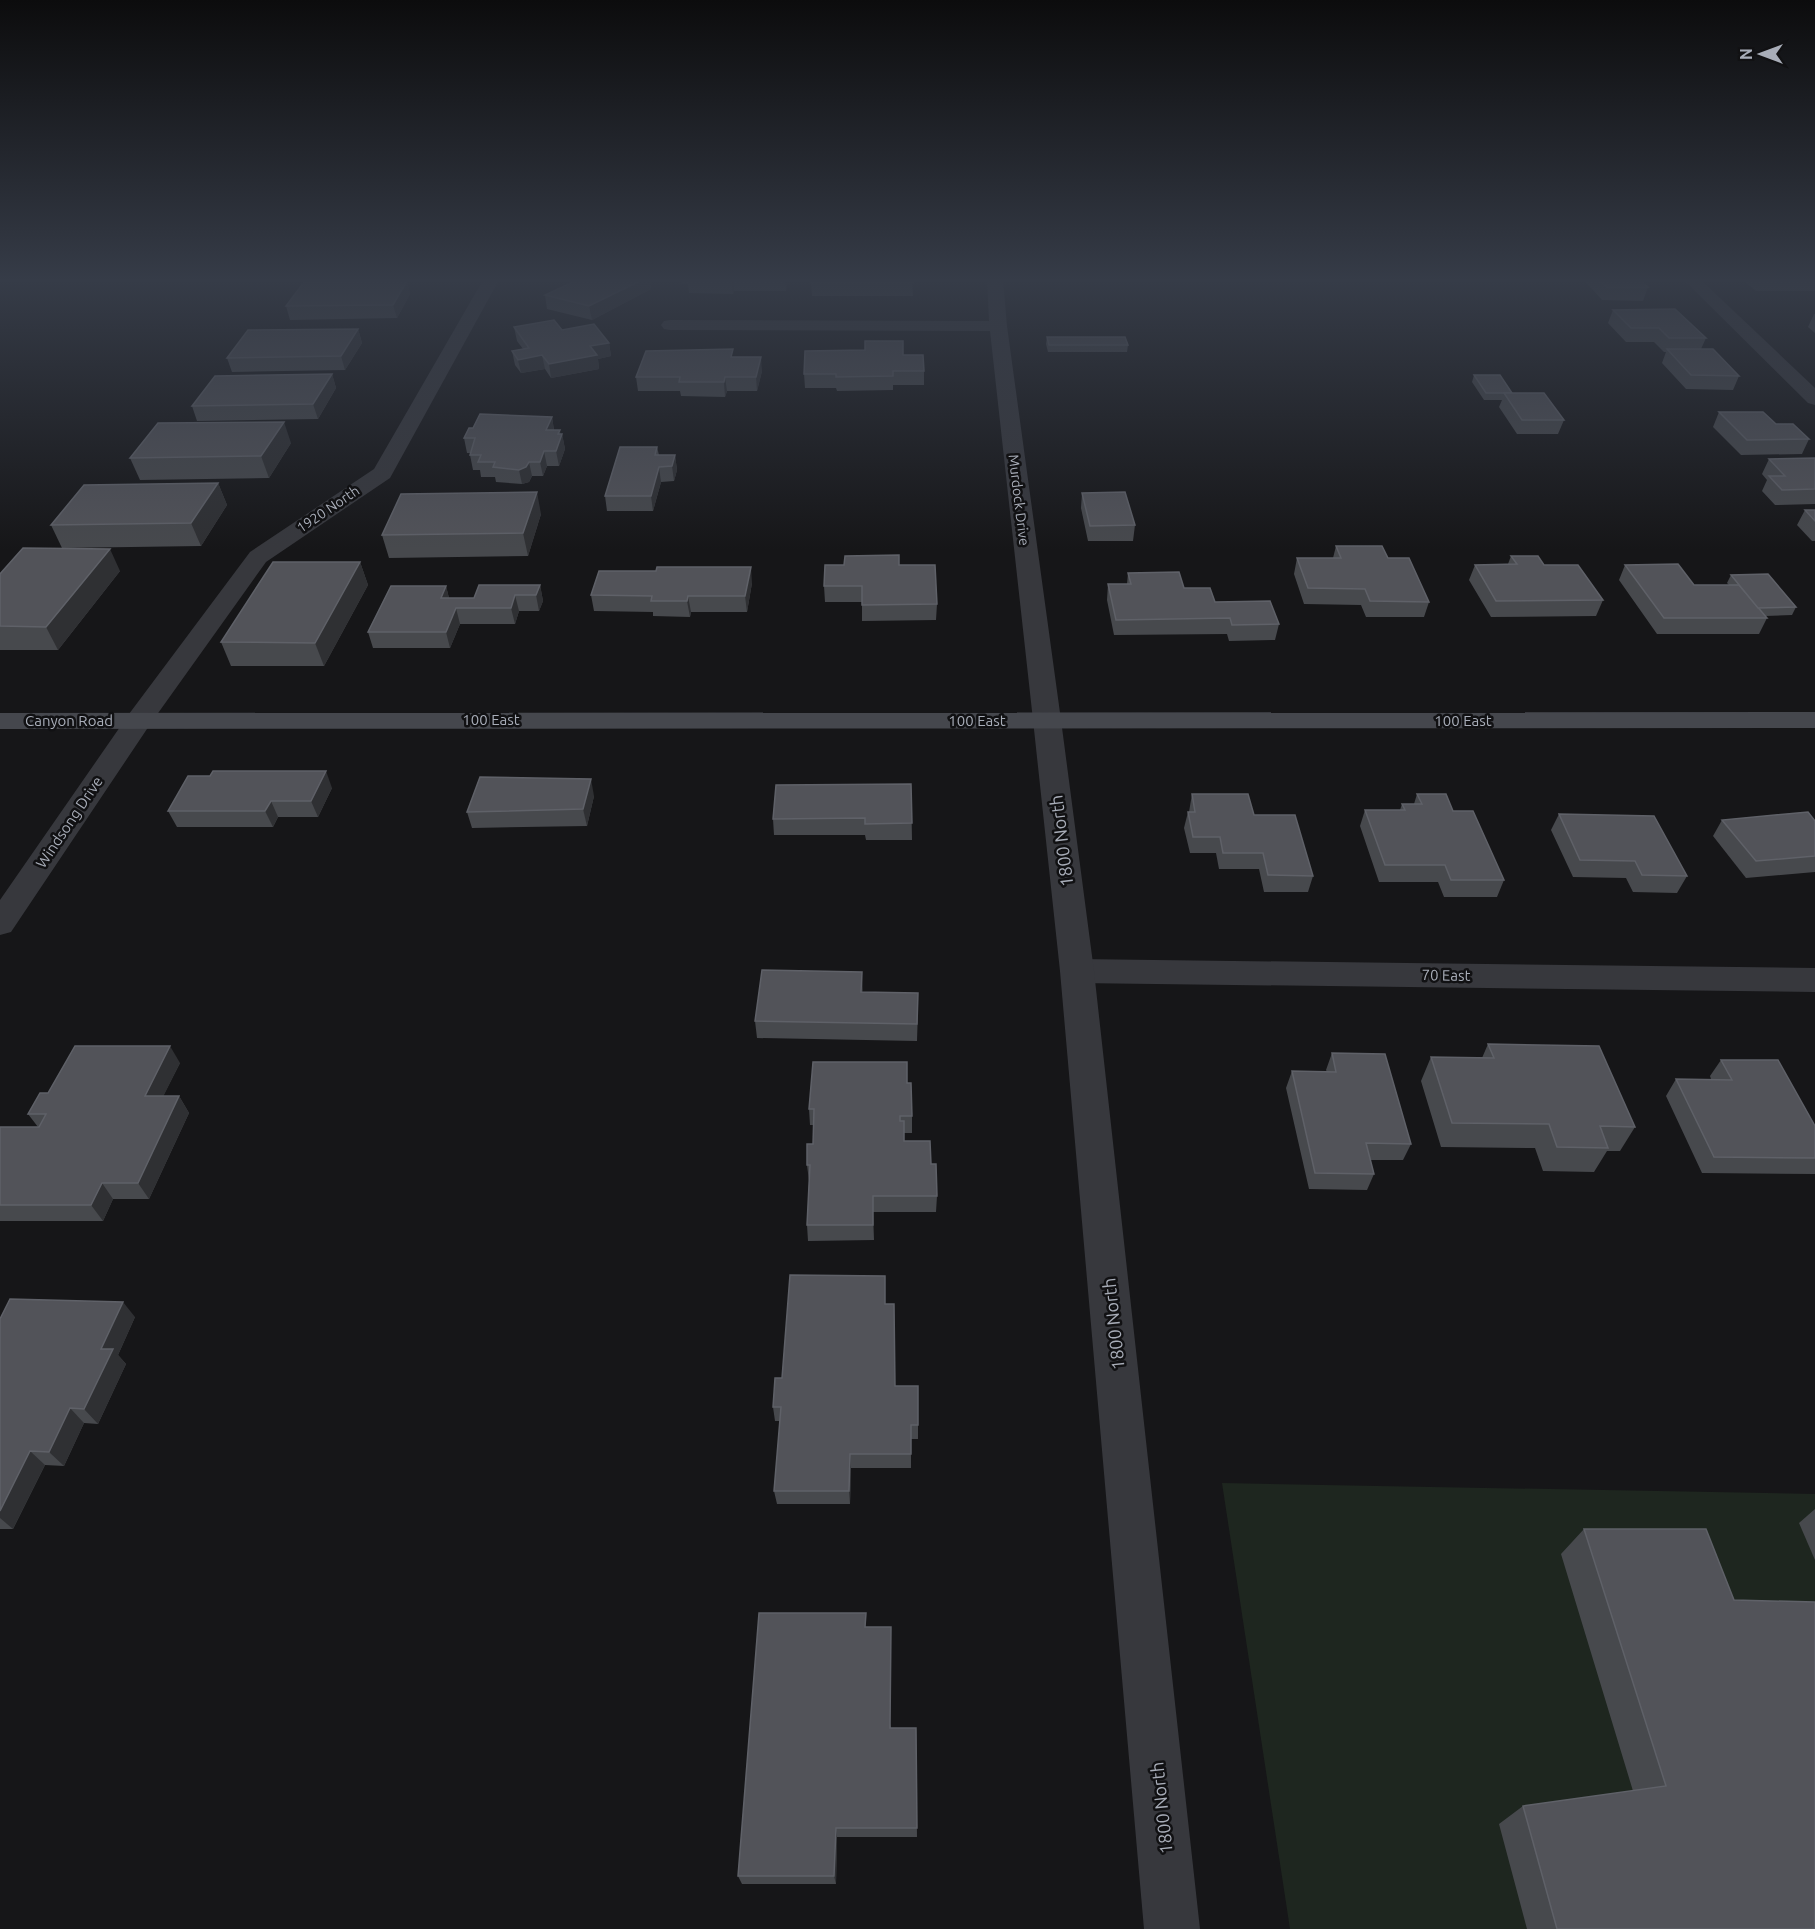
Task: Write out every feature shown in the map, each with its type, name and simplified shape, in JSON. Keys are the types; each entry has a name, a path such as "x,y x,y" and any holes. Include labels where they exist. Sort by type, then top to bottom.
{"main road":[{"name":"100 East","path":"139,720 1815,720"},
{"name":"Canyon Road","path":"0,721 139,720"}],"street":[{"name":"1920 North","path":"139,720 258,557 382,472 440,370"},
{"name":"Murdock Drive","path":"1003,370 1047,720"},
{"path":"1784,370 1815,399"},
{"path":"1794,380 1815,380"},
{"name":"Windsong Drive","path":"0,924 139,720"},
{"name":"1800 North","path":"1047,720 1077,971 1172,1929"},
{"name":"70 East","path":"1077,971 1815,980"}],"shaded area":[{"path":"1222,1483 1815,1494 1815,1929 1290,1929"}],"building":[{"path":"639,370 758,370 756,377 725,377 724,382 679,382 680,377 636,377"},
{"path":"804,370 924,371 893,371 893,376 836,377 836,374 804,374"},
{"path":"1686,370 1733,370 1739,376 1691,375"},
{"path":"332,374 313,404 192,406 215,376"},
{"path":"1474,375 1500,375 1512,393 1486,393"},
{"path":"1504,393 1544,393 1564,420 1522,420"},
{"path":"1719,412 1763,412 1776,424 1793,424 1809,439 1747,440"},
{"path":"480,414 552,417 546,430 560,430 558,434 562,434 556,451 544,451 540,462 529,462 526,467 519,470 493,467 495,462 478,462 481,455 470,455 475,438 464,438 469,428 473,428"},
{"path":"284,422 261,456 130,458 158,423"},
{"path":"620,447 657,447 655,455 675,455 672,466 659,467 651,496 605,496"},
{"path":"1815,458 1815,489 1782,490 1769,476 1785,476 1769,459"},
{"path":"218,483 191,523 51,525 84,485"},
{"path":"537,492 523,533 382,535 401,494"},
{"path":"1125,492 1135,525 1090,526 1082,493"},
{"path":"1805,510 1815,510 1815,521"},
{"path":"1336,546 1382,546 1388,558 1409,558 1429,602 1370,601 1365,589 1308,588 1297,558 1341,558"},
{"path":"23,548 110,549 46,627 0,626 0,574"},
{"path":"899,555 899,565 935,565 937,604 862,605 862,586 824,586 825,565 844,565 845,556"},
{"path":"1511,556 1538,556 1544,565 1578,565 1603,600 1496,601 1475,565 1517,564"},
{"path":"273,562 360,562 315,643 221,642"},
{"path":"1678,564 1694,585 1739,585 1767,618 1664,618 1625,565"},
{"path":"657,567 751,567 745,596 688,596 687,601 651,601 652,596 591,595 599,571 656,571"},
{"path":"1179,572 1184,588 1210,588 1215,602 1270,601 1279,624 1232,625 1230,618 1116,620 1108,584 1131,584 1128,573"},
{"path":"1768,574 1796,607 1758,608 1731,575"},
{"path":"479,585 540,585 536,595 515,595 511,608 456,608 446,632 368,632 391,586 446,586 441,598 474,598"},
{"path":"213,771 326,771 311,801 271,801 265,811 168,811 188,776 210,776"},
{"path":"480,777 591,779 583,809 467,812"},
{"path":"911,784 912,823 865,824 865,818 773,819 776,785"},
{"path":"1192,794 1248,794 1254,815 1295,815 1313,876 1268,875 1263,853 1223,853 1220,837 1193,837 1188,812 1195,812"},
{"path":"1417,794 1446,794 1453,811 1473,811 1504,880 1451,880 1445,865 1385,865 1365,810 1405,810 1402,804 1422,804"},
{"path":"1808,812 1815,821 1815,856 1756,861 1722,820"},
{"path":"1559,814 1654,816 1687,876 1642,875 1635,861 1580,860"},
{"path":"762,970 862,972 861,992 918,993 917,1024 755,1021"},
{"path":"1488,1044 1599,1046 1635,1127 1600,1126 1608,1148 1557,1147 1549,1124 1452,1123 1431,1057 1494,1058"},
{"path":"75,1046 170,1046 145,1096 179,1096 138,1183 102,1183 91,1205 0,1205 0,1127 39,1127 46,1114 28,1114 40,1093 48,1093"},
{"path":"1332,1053 1385,1054 1411,1144 1366,1143 1374,1174 1315,1173 1292,1071 1336,1072"},
{"path":"1721,1060 1778,1060 1815,1126 1815,1158 1714,1157 1676,1079 1732,1080"},
{"path":"813,1062 907,1062 907,1083 911,1083 912,1116 900,1116 900,1121 904,1121 904,1141 930,1141 931,1164 936,1164 937,1196 873,1196 873,1225 807,1225 810,1165 807,1165 807,1144 813,1144 814,1109 809,1109"},
{"path":"790,1275 885,1276 885,1304 894,1304 895,1386 918,1386 918,1425 911,1425 911,1454 850,1454 849,1491 774,1491 781,1407 773,1407 775,1378 782,1378"},
{"path":"10,1299 123,1302 101,1349 113,1349 84,1409 70,1408 49,1452 30,1451 0,1511 0,1319"},
{"path":"1584,1529 1706,1529 1734,1600 1815,1602 1815,1929 1557,1929 1523,1806 1666,1786"},
{"path":"759,1613 866,1613 865,1627 891,1627 890,1728 916,1728 917,1828 836,1828 834,1876 738,1876"}]}
